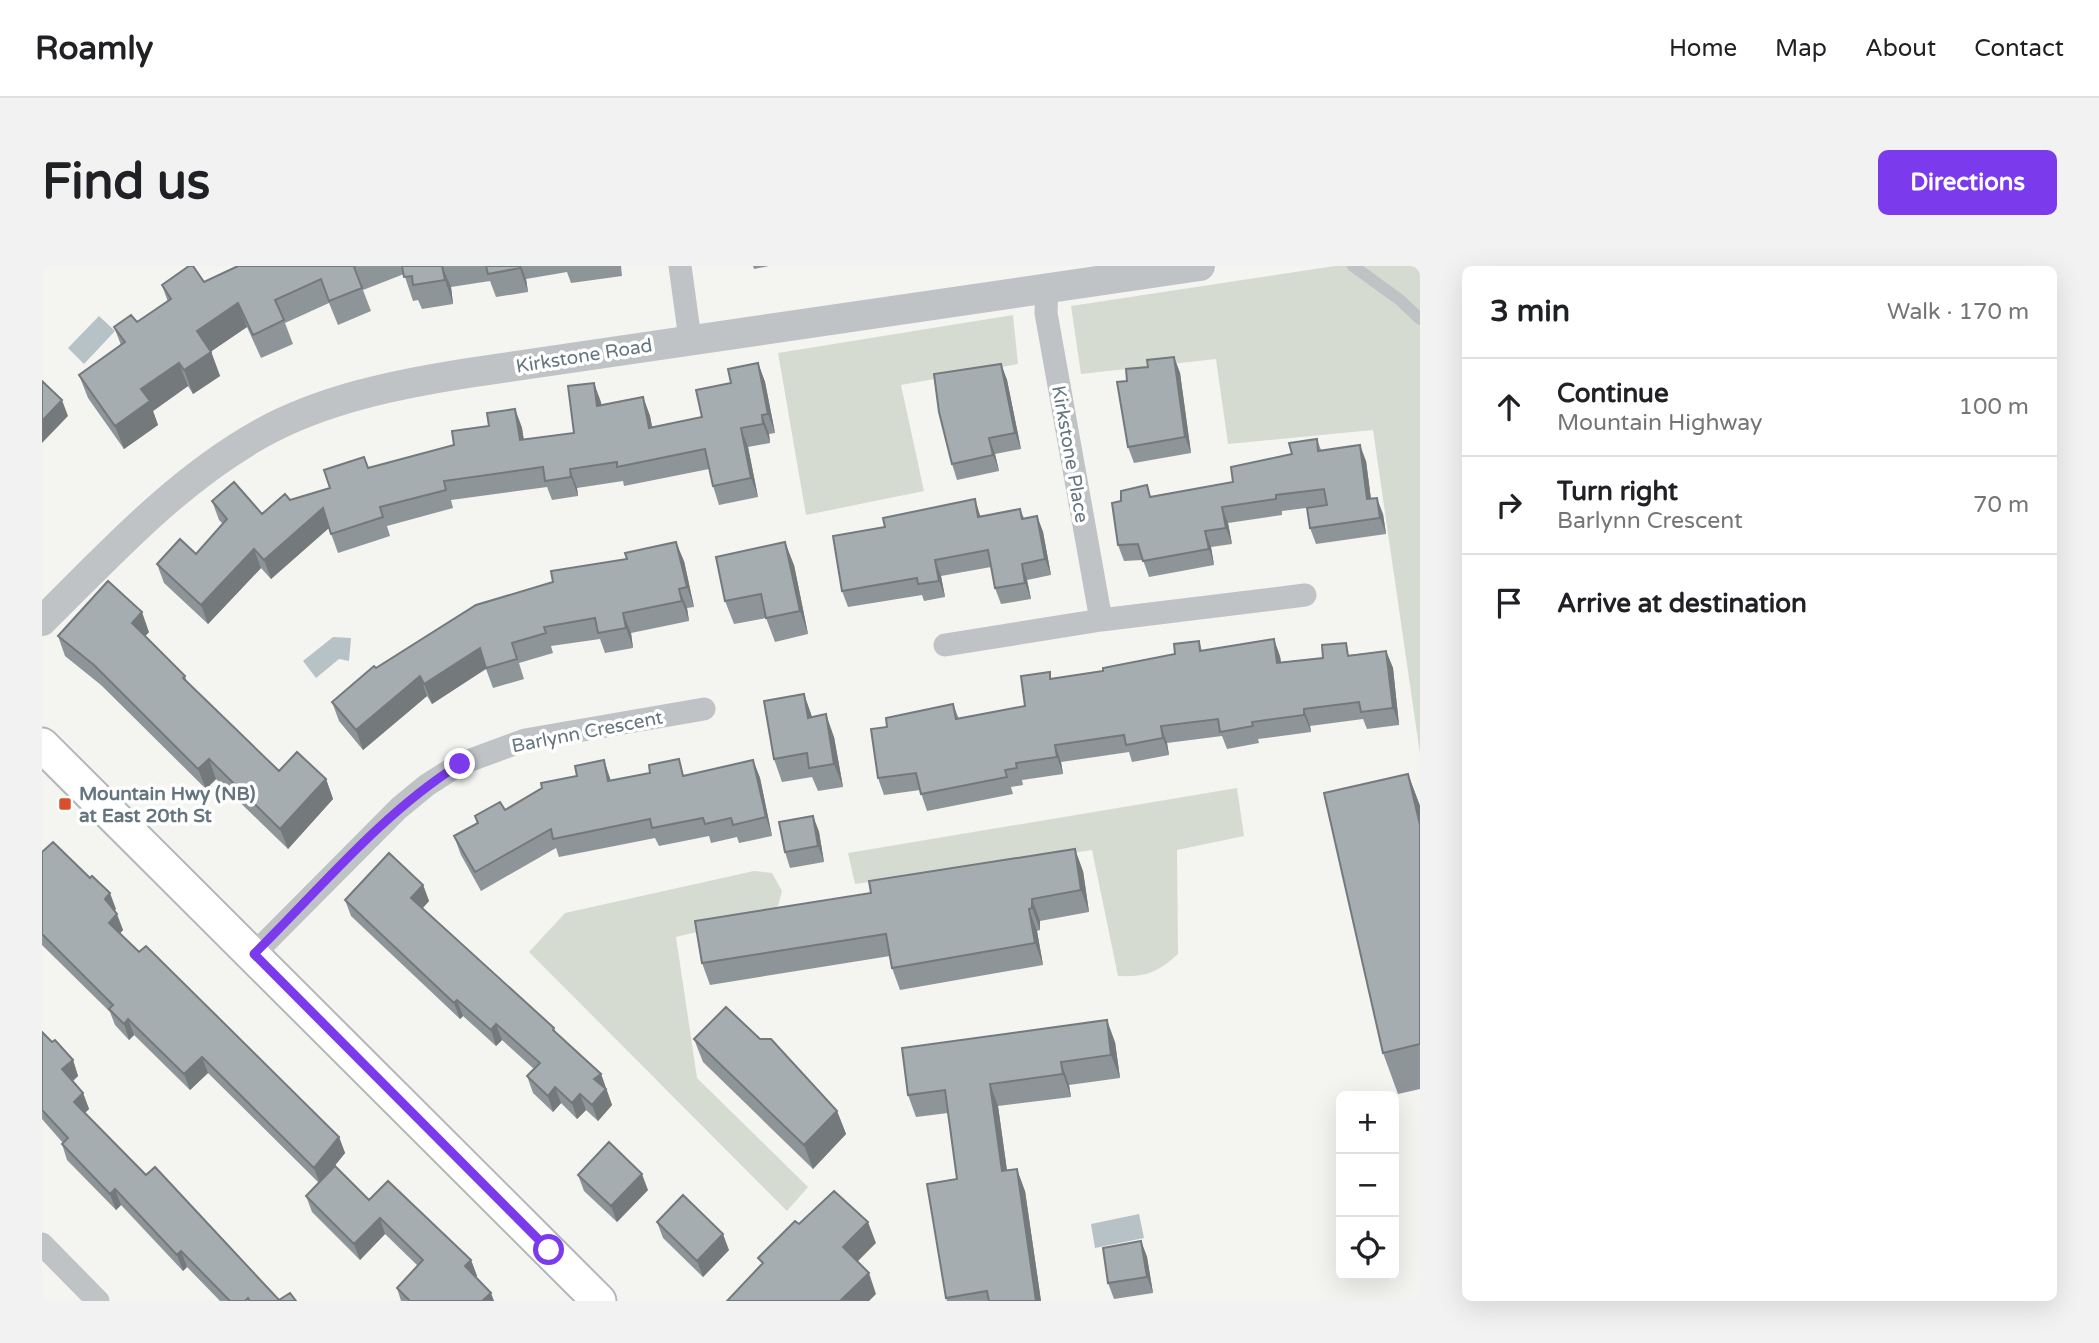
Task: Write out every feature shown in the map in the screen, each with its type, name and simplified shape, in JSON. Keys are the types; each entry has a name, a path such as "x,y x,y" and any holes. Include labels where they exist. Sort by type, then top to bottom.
{"main road":[{"path":"42,745 599,1301"}],"street":[{"path":"680,266 690,339"},
{"name":"Kirkstone Road","path":"42,621 137,526 199,474 261,433 325,407 399,384 690,339 1200,266"},
{"name":"Kirkstone Place","path":"1047,288 1046,313 1101,620"},
{"path":"945,645 1101,620 1305,595"},
{"name":"Barlynn Crescent","path":"254,954 399,808 427,785 460,764 525,740 704,709"},
{"path":"42,1244 97,1301"}],"lane":[{"path":"1353,266 1400,300 1420,319"}],"shaded area":[{"path":"1335,266 1420,266 1420,754 1373,430 1228,444 1216,359 1081,374 1071,306"},
{"path":"1013,315 1018,364 901,385 924,491 806,515 778,353"},
{"path":"99,316 115,331 84,364 68,348"},
{"path":"333,637 351,638 349,661 339,659 316,678 303,661"},
{"path":"1237,788 1244,836 1177,850 1178,954 1157,970 1136,976 1118,976 1092,850 855,884 848,853"},
{"path":"754,871 772,873 782,891 778,906 759,917 676,937 697,1078 808,1187 787,1211 529,952 565,913"},
{"path":"1139,1214 1144,1238 1095,1248 1091,1224"}],"building":[{"path":"193,266 204,282 238,266 356,266 354,267 362,288 329,301 321,279 275,300 284,320 253,335 238,303 197,331 211,352 184,370 179,363 141,389 150,401 115,426 79,375 125,342 114,327 131,315 137,322 171,299 162,285"},
{"path":"402,266 442,266 445,280 413,285 412,276 404,277"},
{"path":"486,266 519,266 520,268 488,274"},
{"path":"1174,357 1185,437 1128,447 1117,382 1127,381 1126,369 1148,367 1147,360"},
{"path":"758,363 768,414 762,415 763,424 741,428 751,478 713,486 705,449 617,467 617,462 570,469 571,477 545,481 543,467 444,481 446,490 380,507 383,517 331,534 323,508 264,560 254,549 201,605 157,564 180,539 196,554 227,519 212,501 234,482 262,514 285,494 290,500 330,488 324,470 364,457 368,468 454,445 452,431 489,426 487,413 515,409 520,440 574,433 568,386 594,383 597,406 643,397 649,428 702,417 696,390 731,383 728,369"},
{"path":"1001,364 1015,433 989,438 993,455 952,464 939,412 934,374"},
{"path":"42,381 62,400 42,421"},
{"path":"1317,439 1318,451 1360,445 1367,499 1377,498 1380,518 1310,528 1307,508 1327,505 1324,489 1276,495 1276,499 1222,507 1226,528 1205,531 1209,549 1143,561 1138,544 1118,545 1112,503 1121,501 1121,491 1147,485 1150,497 1233,482 1231,467 1292,454 1289,443"},
{"path":"975,499 978,517 1020,509 1022,519 1037,516 1045,559 1022,564 1025,583 995,588 988,550 935,560 939,581 918,584 917,578 842,591 833,536 885,527 883,518"},
{"path":"676,542 687,587 679,589 682,601 623,613 626,628 598,633 595,618 544,627 546,633 512,643 517,659 486,668 480,648 424,684 420,676 356,730 332,702 374,666 376,668 476,605 553,582 551,571 627,559 625,553"},
{"path":"785,542 800,611 766,618 761,594 725,601 716,557"},
{"path":"108,581 142,612 132,623 185,676 183,678 279,771 297,752 326,779 280,829 209,759 198,769 94,665 58,636"},
{"path":"1274,639 1277,663 1323,658 1322,645 1346,643 1348,656 1386,651 1393,708 1361,712 1359,702 1304,709 1304,715 1252,722 1253,726 1220,732 1218,719 1161,726 1163,738 1126,745 1124,735 1055,745 1057,757 1016,763 1017,768 1005,770 1007,777 921,794 916,773 878,778 871,729 887,727 886,718 953,704 956,719 1025,706 1021,676 1050,672 1050,679 1103,671 1103,668 1175,654 1174,644 1199,641 1200,651"},
{"path":"804,694 808,718 826,714 834,764 809,768 807,753 774,759 764,701"},
{"path":"679,759 683,776 753,760 766,817 733,825 731,818 705,824 703,818 652,828 650,819 553,839 551,829 475,872 454,836 478,823 475,816 500,802 505,810 542,788 541,783 577,776 575,766 604,760 608,781 650,773 649,765"},
{"path":"1408,774 1420,825 1420,1044 1383,1053 1324,793"},
{"path":"813,816 818,846 785,852 779,822"},
{"path":"53,842 90,878 92,876 110,893 105,899 117,914 109,923 139,952 146,946 339,1137 314,1168 202,1057 184,1074 128,1019 124,1024 109,1009 113,1005 42,934 42,852"},
{"path":"1075,849 1081,890 1032,899 1032,908 1029,909 1035,943 892,968 886,934 702,963 695,921 871,893 869,881"},
{"path":"389,853 423,885 411,898 601,1074 594,1079 606,1089 592,1105 580,1094 572,1103 555,1087 548,1096 527,1076 540,1063 496,1024 491,1030 457,1000 454,1003 345,900"},
{"path":"726,1007 760,1039 771,1039 837,1111 804,1145 694,1039"},
{"path":"1107,1020 1111,1055 1061,1062 1063,1074 990,1084 1002,1171 1017,1169 1036,1301 989,1301 987,1291 946,1298 927,1184 957,1179 945,1090 908,1095 902,1048"},
{"path":"42,1032 52,1042 55,1040 73,1060 62,1069 83,1093 74,1102 146,1175 155,1167 279,1300 290,1293 296,1301 250,1301 248,1298 245,1301 230,1301 181,1251 177,1255 115,1189 110,1194 62,1144 68,1138 42,1110"},
{"path":"609,1142 642,1174 611,1206 578,1175"},
{"path":"335,1166 369,1200 388,1181 471,1260 465,1266 491,1293 482,1301 410,1301 397,1288 423,1260 380,1218 354,1244 306,1196"},
{"path":"834,1191 868,1222 843,1247 869,1273 840,1301 727,1301 763,1263 758,1258 795,1221 799,1224"},
{"path":"683,1195 723,1234 697,1261 657,1222"},
{"path":"1141,1241 1147,1277 1108,1283 1103,1248"}],"place":[{"name":"Mountain Hwy (NB) at East 20th St","path":"65,804"}],"route":[{"path":"460,764 427,785 399,808 254,954 549,1250"}]}
